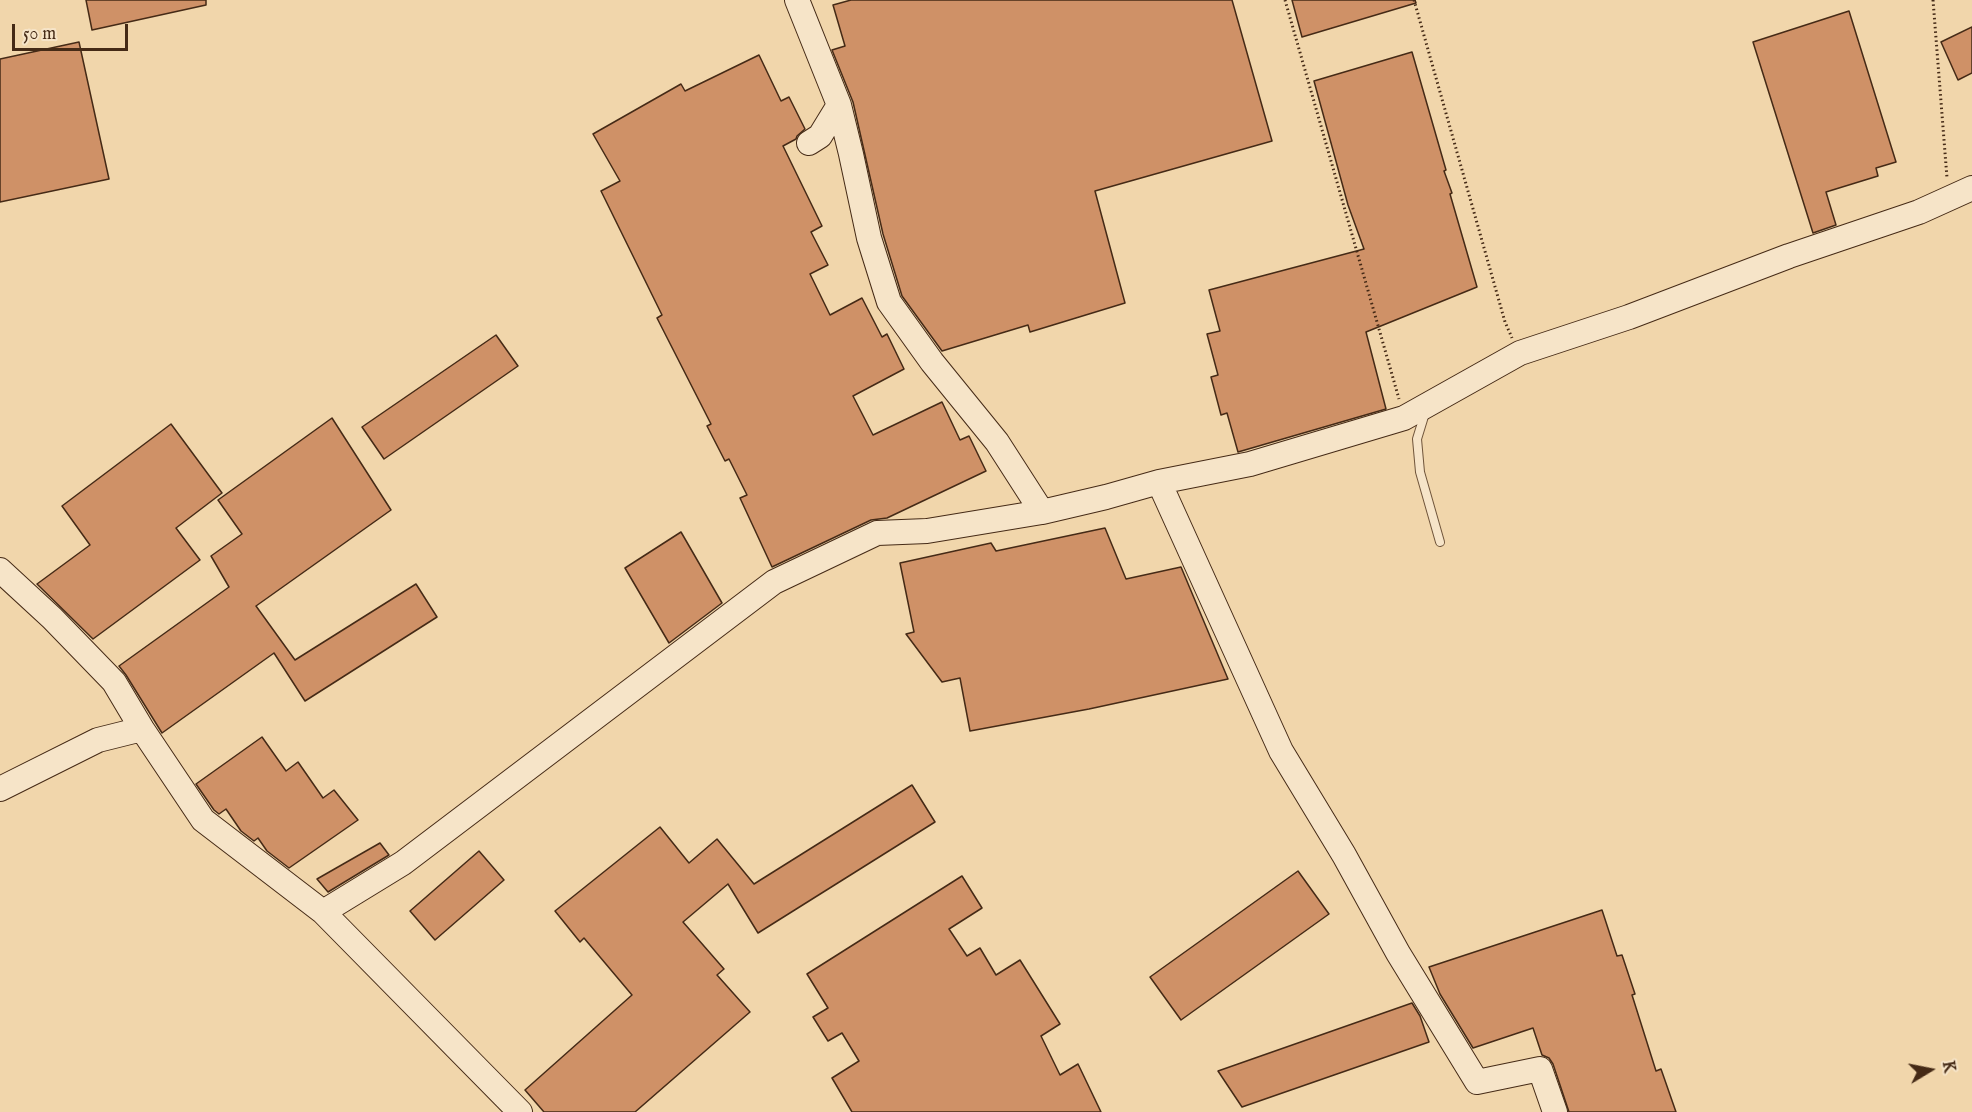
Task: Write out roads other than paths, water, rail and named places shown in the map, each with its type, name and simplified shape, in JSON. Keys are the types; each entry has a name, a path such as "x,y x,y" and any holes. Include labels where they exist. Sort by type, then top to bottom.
{"street":[{"path":"797,0 839,105 869,238 890,302 932,362 997,442 1042,512"},
{"path":"809,143 820,136 839,105"},
{"path":"323,912 403,863 774,582 877,533 927,531 1042,512 1160,482 1250,464 1404,418 1520,353 1629,317 1789,256 1919,212 1972,188"},
{"path":"1160,482 1281,752 1344,855 1398,953 1477,1082 1540,1069 1555,1112"},
{"path":"0,570 52,618 114,682 142,729 203,820 323,912 520,1112"},
{"path":"0,789 98,741 142,729"}],"lane":[{"path":"1426,406 1417,439 1420,472 1440,542"}]}
